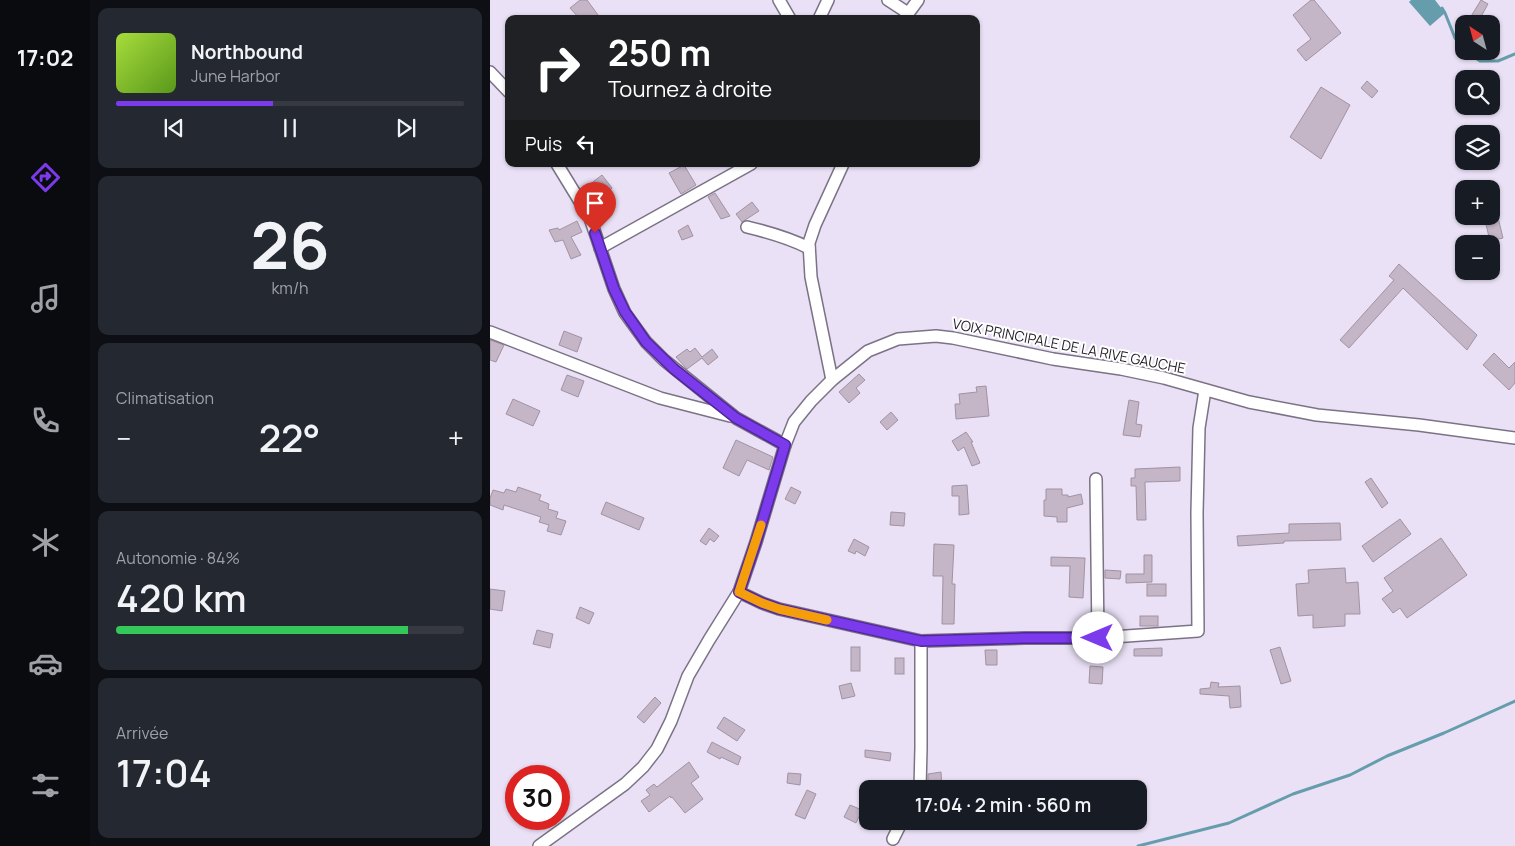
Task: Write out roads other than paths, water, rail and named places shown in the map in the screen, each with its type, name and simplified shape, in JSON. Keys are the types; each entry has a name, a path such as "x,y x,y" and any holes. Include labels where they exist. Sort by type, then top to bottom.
{"street":[{"path":"779,0 788,15"},
{"path":"821,15 828,0"},
{"path":"888,0 905,15"},
{"path":"907,15 918,0"},
{"path":"490,72 505,88"},
{"path":"559,167 590,218 621,305 646,342 664,360 736,418 785,445"},
{"path":"600,248 746,167"},
{"path":"832,380 811,277 809,243 815,225 842,167"},
{"path":"747,227 775,234 809,248"},
{"path":"490,332 660,398 736,418"},
{"name":"VOIX PRINCIPALE DE LA RIVE GAUCHE","path":"539,846 625,784 643,767 657,749 671,721 688,676 739,592 794,422 832,380 868,350 898,339 936,336 953,338 1053,359 1121,369 1164,378 1249,402 1317,416 1419,425 1515,438"},
{"path":"739,592 779,609 921,641 1098,638 1198,631 1197,513 1200,428 1205,390"},
{"path":"1096,479 1098,638"},
{"path":"920,780 921,641"},
{"path":"893,839 898,830"}],"water":[{"path":"1411,0 1435,0 1445,13 1430,26 1409,2"}],"waterway":[{"path":"1442,8 1455,38"},
{"path":"1478,60 1498,61 1515,54"},
{"path":"1138,846 1229,823 1293,794 1350,775 1387,756 1515,701"}]}
